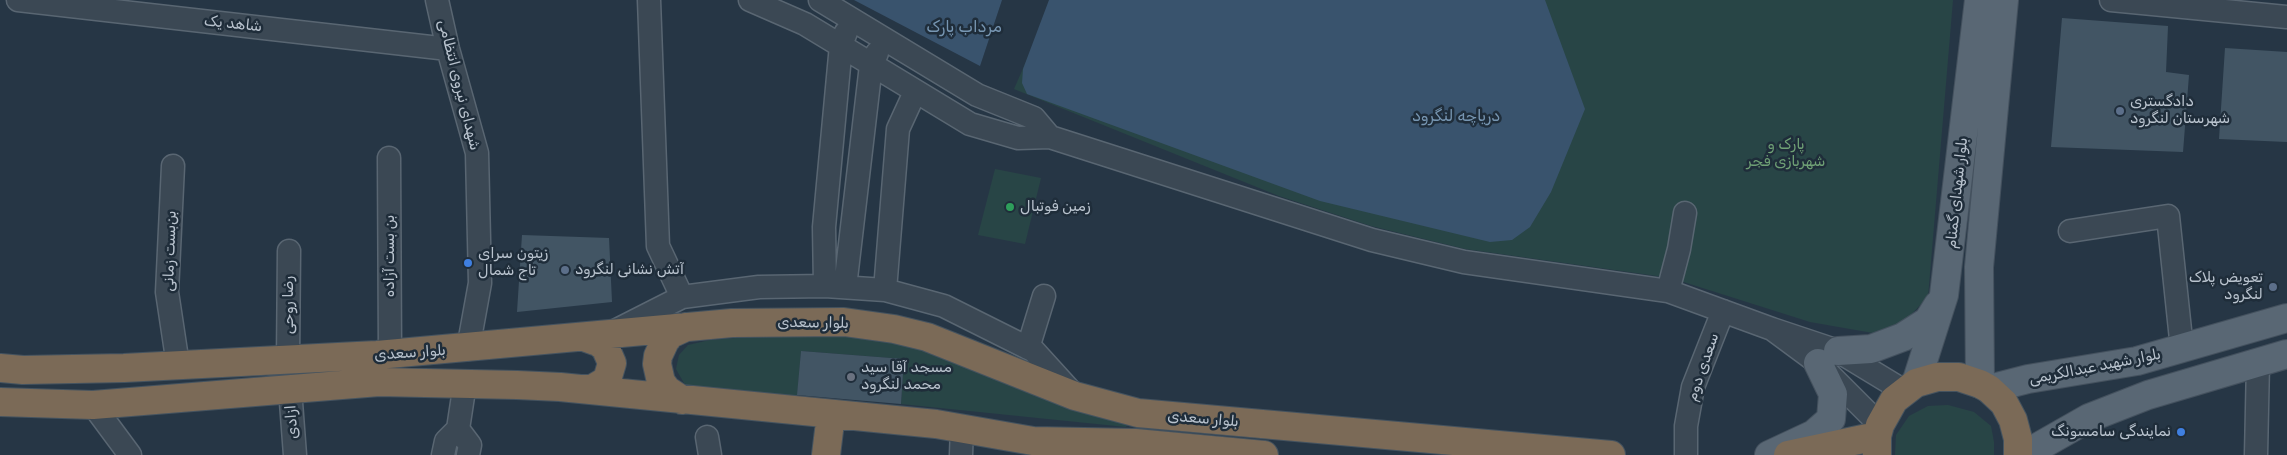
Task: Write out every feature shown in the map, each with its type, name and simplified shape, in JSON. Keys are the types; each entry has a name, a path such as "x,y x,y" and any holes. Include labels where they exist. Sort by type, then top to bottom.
{"highway":[{"name":"بلوار سعدی","path":"0,368 23,370 288,360 468,349 686,327 798,321 844,322 894,329 947,343 1075,396 1138,413 1611,455"},
{"path":"682,400 667,390 658,373 657,364 658,356 665,341 671,334 686,327"},
{"path":"584,389 592,389 607,380 612,363 605,347 598,342 595,336"},
{"path":"1788,455 1878,439 1890,406 1910,387 1937,377 1959,377 1985,387 2004,403 2013,420 2018,439 2018,455"},
{"name":"بلوار سعدی","path":"0,402 93,405 379,382 465,383 584,389 962,427 1031,448 1113,449 1246,455"},
{"path":"826,455 838,415"},
{"path":"838,415 842,455"}],"main road":[{"name":"بلوار شهدای گمنام","path":"1910,387 1944,295 1979,0"},
{"name":"بلوار شهدای گمنام","path":"1985,387 1980,267 2004,0"},
{"path":"1769,455 1814,434 1831,419 1833,394 1828,357 1870,349 1903,338 1928,321 1944,295"},
{"name":"بلوار شهید عبدالکریمی","path":"1985,387 2137,362 2287,318"},
{"path":"2024,455 2088,418 2148,395 2287,354"}],"street":[{"name":"شاهد یک","path":"18,0 448,49"},
{"name":"شهدای نیروی انتظامی","path":"437,0 448,49 477,153 480,283 468,349"},
{"path":"649,0 658,246 682,297"},
{"path":"750,0 805,24 970,124 1018,138 1050,136 1372,240 1464,262 1668,291 1772,329 1828,357 1910,387"},
{"path":"820,0 851,17 922,63 977,95 1034,118 1050,136"},
{"path":"2111,0 2287,17"},
{"path":"835,286 824,227 841,45 851,17"},
{"path":"835,286 872,65 883,37"},
{"path":"885,290 898,129 915,92"},
{"name":"بن بست آزاده","path":"389,158 390,354"},
{"name":"بن‌بست زمانی","path":"173,166 167,292 178,365"},
{"path":"1668,291 1685,213"},
{"path":"2070,231 2168,216 2182,348"},
{"name":"رضا روحی","path":"288,360 289,250"},
{"path":"595,336 682,297 759,287 835,286 885,290 944,306 1034,351 1075,396"},
{"path":"1028,348 1044,296"},
{"name":"سعدی دوم","path":"1686,455 1686,426 1694,387 1723,311"},
{"path":"1828,357 1878,439"},
{"path":"2256,455 2258,363"},
{"path":"443,455 446,441 458,429 465,383"},
{"name":"ازادی","path":"290,389 295,455"},
{"path":"93,405 130,455"},
{"path":"961,455 962,427"},
{"path":"458,429 470,445 468,455"}],"green space":[{"name":"پارک و شهربازی فجر","path":"1053,0 1953,0 1928,297 1903,323 1873,333 1810,322 1671,278 1465,249 1371,226 1279,196 1014,89"},
{"name":"زمین فوتبال","path":"995,169 1041,178 1025,244 978,235"},
{"path":"820,331 888,337 1129,421 1126,427 901,404 904,359 801,351 797,398 697,391 684,383 676,369 679,355 688,345 710,340"},
{"path":"1948,405 1974,412 1991,426 1994,455 1895,455 1896,435 1909,416 1928,406"}],"water":[{"name":"مرداب پارک","path":"854,0 1002,0 980,66"},
{"name":"دریاچه لنگرود","path":"1049,0 1545,0 1585,109 1551,192 1530,227 1512,240 1490,242 1320,201 1027,94 1022,83 1023,69"}],"building":[{"name":"دادگستری شهرستان لنگرود","path":"2062,18 2168,26 2166,72 2189,75 2183,152 2051,147"},
{"path":"2225,48 2287,52 2287,142 2219,139"},
{"name":"آتش نشانی لنگرود","path":"522,235 609,238 612,302 517,312"},
{"name":"مسجد آقا سید محمد لنگرود","path":"801,351 904,359 901,404 797,395"}],"place":[{"name":"دادگستری شهرستان لنگرود","path":"2120,111"},
{"name":"زمین فوتبال","path":"1010,207"},
{"name":"زیتون سرای تاج شمال","path":"468,263"},
{"name":"آتش نشانی لنگرود","path":"565,270"},
{"name":"تعویض پلاک لنگرود","path":"2273,287"},
{"name":"مسجد آقا سید محمد لنگرود","path":"851,377"},
{"name":"نمایندگی سامسونگ","path":"2181,432"}]}
